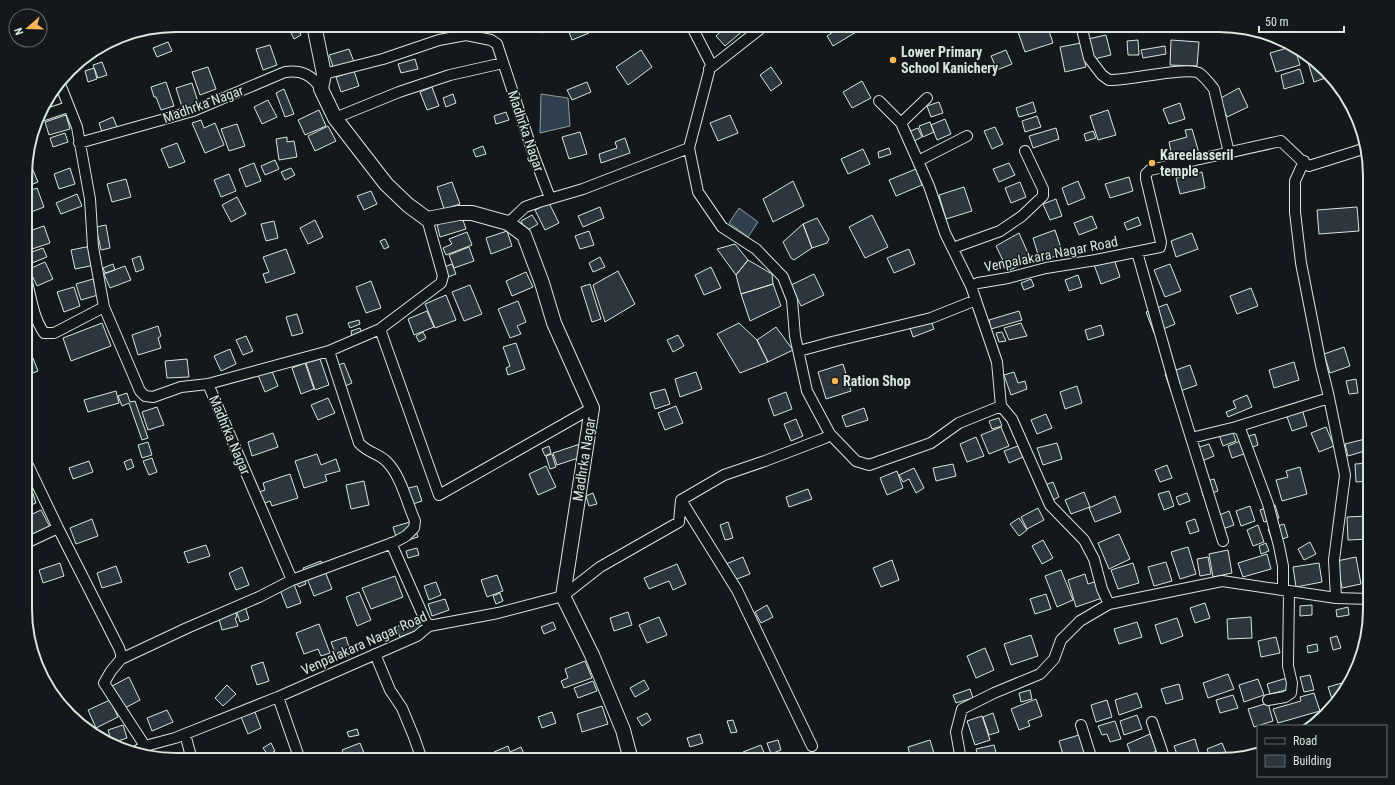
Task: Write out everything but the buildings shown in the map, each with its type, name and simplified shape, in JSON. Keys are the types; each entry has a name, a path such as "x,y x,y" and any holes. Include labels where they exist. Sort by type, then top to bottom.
{"street":[{"path":"315,32 324,74 321,89"},
{"path":"694,32 711,64 689,148 698,192 722,227 756,249 783,277 792,300 795,336 807,391 828,432 856,461 869,465 931,443 959,423 1001,406 1012,419 1050,505 1084,540 1094,559 1102,589 1109,604"},
{"path":"709,69 756,32"},
{"path":"1083,32 1089,58 1102,75 1109,80 1182,72 1198,72 1214,89 1229,153"},
{"name":"Madhrka Nagar","path":"324,74 383,59 439,40 466,35 491,40 497,44 534,156 550,198"},
{"path":"335,118 399,92 450,75 503,64"},
{"name":"Madhrka Nagar","path":"79,143 193,111 285,72 295,71 315,80 335,118 386,184 408,205 428,219 444,276 441,283 380,329 329,351 208,384 292,580"},
{"path":"62,89 77,127 90,200 93,247 104,307 140,391 145,396 154,397 181,387 208,384"},
{"path":"901,123 927,98"},
{"path":"879,101 901,123 929,187 945,233 971,286"},
{"path":"46,114 68,107"},
{"path":"918,161 967,136"},
{"name":"Venpalakara Nagar Road","path":"1001,406 997,362 971,286 978,283 1008,278 1046,268 1090,262 1160,247 1161,242 1147,188 1146,174 1150,170 1281,140 1301,160 1304,161"},
{"path":"508,223 526,208 550,198 583,189 689,148"},
{"path":"1336,598 1334,560 1345,475 1301,263 1294,212 1295,181 1304,161 1309,166 1360,150"},
{"path":"953,248 1000,230 1022,216 1043,196 1043,189 1025,152"},
{"name":"Madhrka Nagar","path":"428,219 459,213 472,213 508,223 524,235 542,283 554,323 592,408 564,596"},
{"path":"1137,252 1191,438 1223,541"},
{"path":"799,351 931,318 976,300"},
{"path":"32,304 38,324 44,333 60,330 104,307"},
{"path":"380,329 440,495 592,408"},
{"path":"141,748 145,746 104,683 111,671 121,659 187,628 259,597 292,580 391,543 414,528 415,521 398,478 392,468 381,457 367,451 359,443 329,351"},
{"path":"1191,438 1236,427 1330,398"},
{"path":"1236,427 1243,436 1268,504 1279,546 1286,591 1288,666 1292,683 1291,693 1285,697 1268,700"},
{"path":"812,746 737,590 681,500 724,475 825,438 828,432"},
{"path":"32,474 119,648 121,659"},
{"name":"Venpalakara Nagar Road","path":"145,746 161,743 278,697 417,636 429,626 498,613 564,596 600,567 679,522 681,500"},
{"path":"32,540 58,528"},
{"path":"391,543 429,626"},
{"path":"960,753 956,732 962,709 994,693 1040,674 1054,659 1061,640 1080,621 1109,604 1222,581 1336,598 1363,599"},
{"path":"564,596 592,655 623,730 629,753"},
{"path":"375,654 390,690 402,708 419,753"},
{"path":"278,697 298,753"},
{"path":"1152,722 1163,753"},
{"path":"1081,725 1090,753"},
{"path":"185,734 190,753"}],"water":[{"path":"541,94 568,98 570,126 540,133"},
{"path":"739,208 758,222 748,237 729,223"}],"place":[{"name":"Lower Primary School Kanichery","path":"893,60"},
{"name":"Kareelasseril temple","path":"1152,163"},
{"name":"Ration Shop","path":"835,381"}]}
